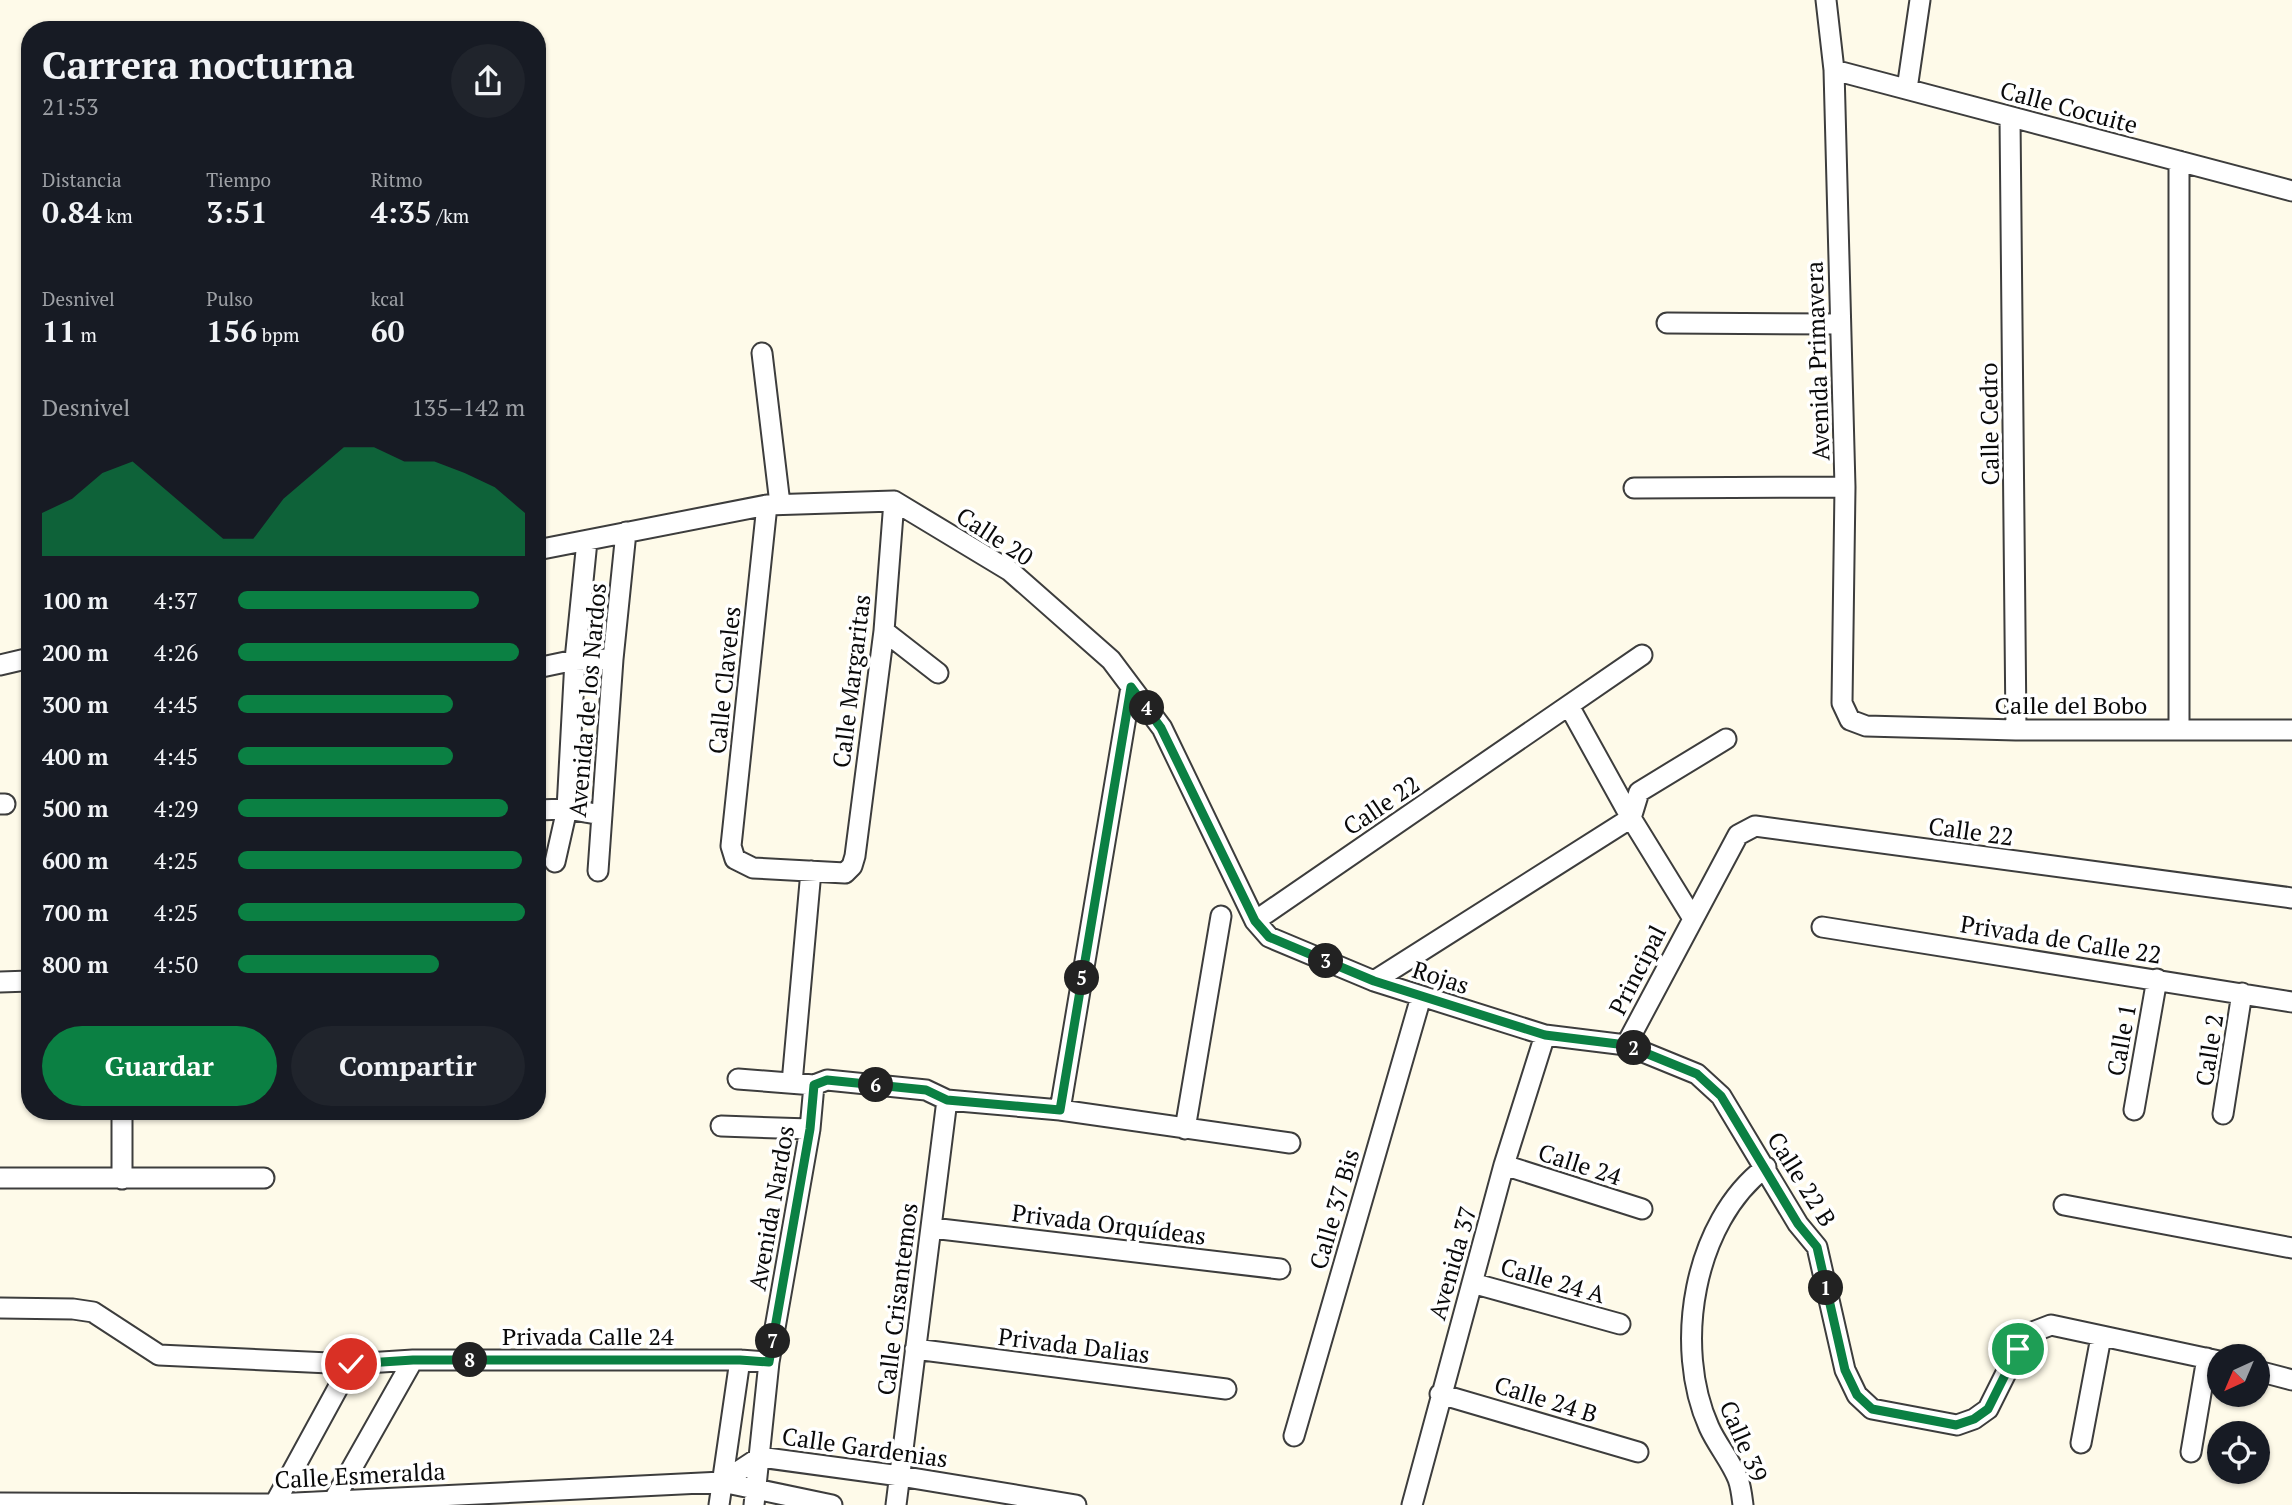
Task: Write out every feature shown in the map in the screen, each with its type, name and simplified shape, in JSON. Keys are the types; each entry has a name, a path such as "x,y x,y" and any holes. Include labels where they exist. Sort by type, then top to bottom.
{"street":[{"name":"Avenida Primavera","path":"1826,0 1834,70 1845,486 1842,703 1850,720"},
{"path":"1907,89 1920,0"},
{"name":"Calle Cocuite","path":"1834,70 2292,191"},
{"name":"Calle Cedro","path":"2010,117 2016,730"},
{"path":"2179,161 2179,730"},
{"path":"1667,323 1840,324"},
{"name":"Calle Claveles","path":"762,354 773,504 731,846 735,859 753,867 811,871"},
{"path":"1634,488 1845,486"},
{"path":"546,548 773,504 894,501"},
{"name":"Calle Margaritas","path":"811,871 845,873 852,866 884,631 894,501"},
{"name":"Calle 20","path":"894,501 1010,571 1111,660 1161,728 1255,921"},
{"name":"Avenida de los Nardos","path":"598,871 613,659 626,533"},
{"name":"Avenida de los Nardos","path":"555,862 567,809 575,660 587,541"},
{"path":"884,631 939,673"},
{"path":"1642,654 1569,706 1631,818 1692,917"},
{"path":"546,666 575,660 613,659"},
{"path":"0,665 21,660"},
{"path":"1060,1110 1131,687"},
{"name":"Calle 22","path":"1255,921 1569,706"},
{"name":"Calle del Bobo","path":"1850,720 1866,726 2016,730 2292,730"},
{"path":"1374,981 1631,818 1639,792 1726,739"},
{"path":"546,810 567,809 603,815"},
{"name":"Calle 22","path":"1692,917 1738,835 1755,826 2292,898"},
{"path":"792,1083 811,871"},
{"path":"1185,1129 1221,916"},
{"name":"Principal","path":"1626,1045 1692,917"},
{"name":"Rojas","path":"1255,921 1269,937 1374,981 1421,997 1545,1035 1626,1045"},
{"name":"Privada de Calle 22","path":"1822,927 2292,1002"},
{"name":"Calle 1","path":"2134,1110 2157,979"},
{"path":"0,982 21,981"},
{"name":"Calle 2","path":"2224,1114 2242,993"},
{"name":"Calle 37 Bis","path":"1294,1436 1421,997"},
{"name":"Avenida 37","path":"1412,1505 1504,1165 1545,1035"},
{"name":"Calle 22 B","path":"1626,1045 1697,1074 1721,1096 1798,1224 1817,1247 1845,1370 1857,1395 1872,1409 1956,1425 1974,1419 1988,1409 2018,1349 2030,1333 2051,1325 2207,1359"},
{"path":"738,1079 814,1085 827,1080 926,1090 947,1100 1060,1110 1290,1143"},
{"name":"Avenida Nardos","path":"755,1498 769,1362 810,1129 814,1085"},
{"name":"Calle Crisantemos","path":"896,1505 947,1100"},
{"path":"122,1120 122,1179"},
{"path":"720,1126 810,1129"},
{"name":"Calle 24","path":"1504,1165 1642,1209"},
{"name":"Calle 39","path":"1743,1505 1738,1479 1709,1427 1693,1376 1690,1334 1695,1290 1708,1248 1728,1210 1750,1179 1766,1167"},
{"path":"0,1178 264,1178"},
{"path":"2064,1205 2292,1248"},
{"name":"Privada Orquídeas","path":"932,1228 1280,1269"},
{"name":"Calle 24 A","path":"1472,1283 1620,1324"},
{"name":"Privada Calle 24","path":"0,1308 73,1309 93,1312 159,1355 351,1364 413,1360 769,1362"},
{"path":"2081,1443 2101,1337"},
{"name":"Privada Dalias","path":"915,1349 1226,1389"},
{"path":"331,1503 413,1360"},
{"path":"719,1505 740,1360"},
{"path":"274,1505 351,1364"},
{"path":"2270,1374 2292,1380"},
{"path":"2191,1452 2207,1385"},
{"name":"Calle 24 B","path":"1440,1394 1638,1452"},
{"name":"Calle Gardenias","path":"722,1482 760,1457 900,1476 1076,1505"},
{"path":"722,1482 755,1498 832,1505"},
{"name":"Calle Esmeralda","path":"0,1503 274,1505 572,1498 722,1482"}],"route":[{"path":"351,1364 413,1360 769,1362 810,1129 814,1085 827,1080 926,1090 947,1100 1060,1110 1131,687 1161,728 1255,921 1269,937 1374,981 1545,1035 1626,1045 1697,1074 1721,1096 1798,1224 1817,1247 1845,1370 1857,1395 1872,1409 1956,1425 1974,1419 1988,1409 2018,1349"}]}
